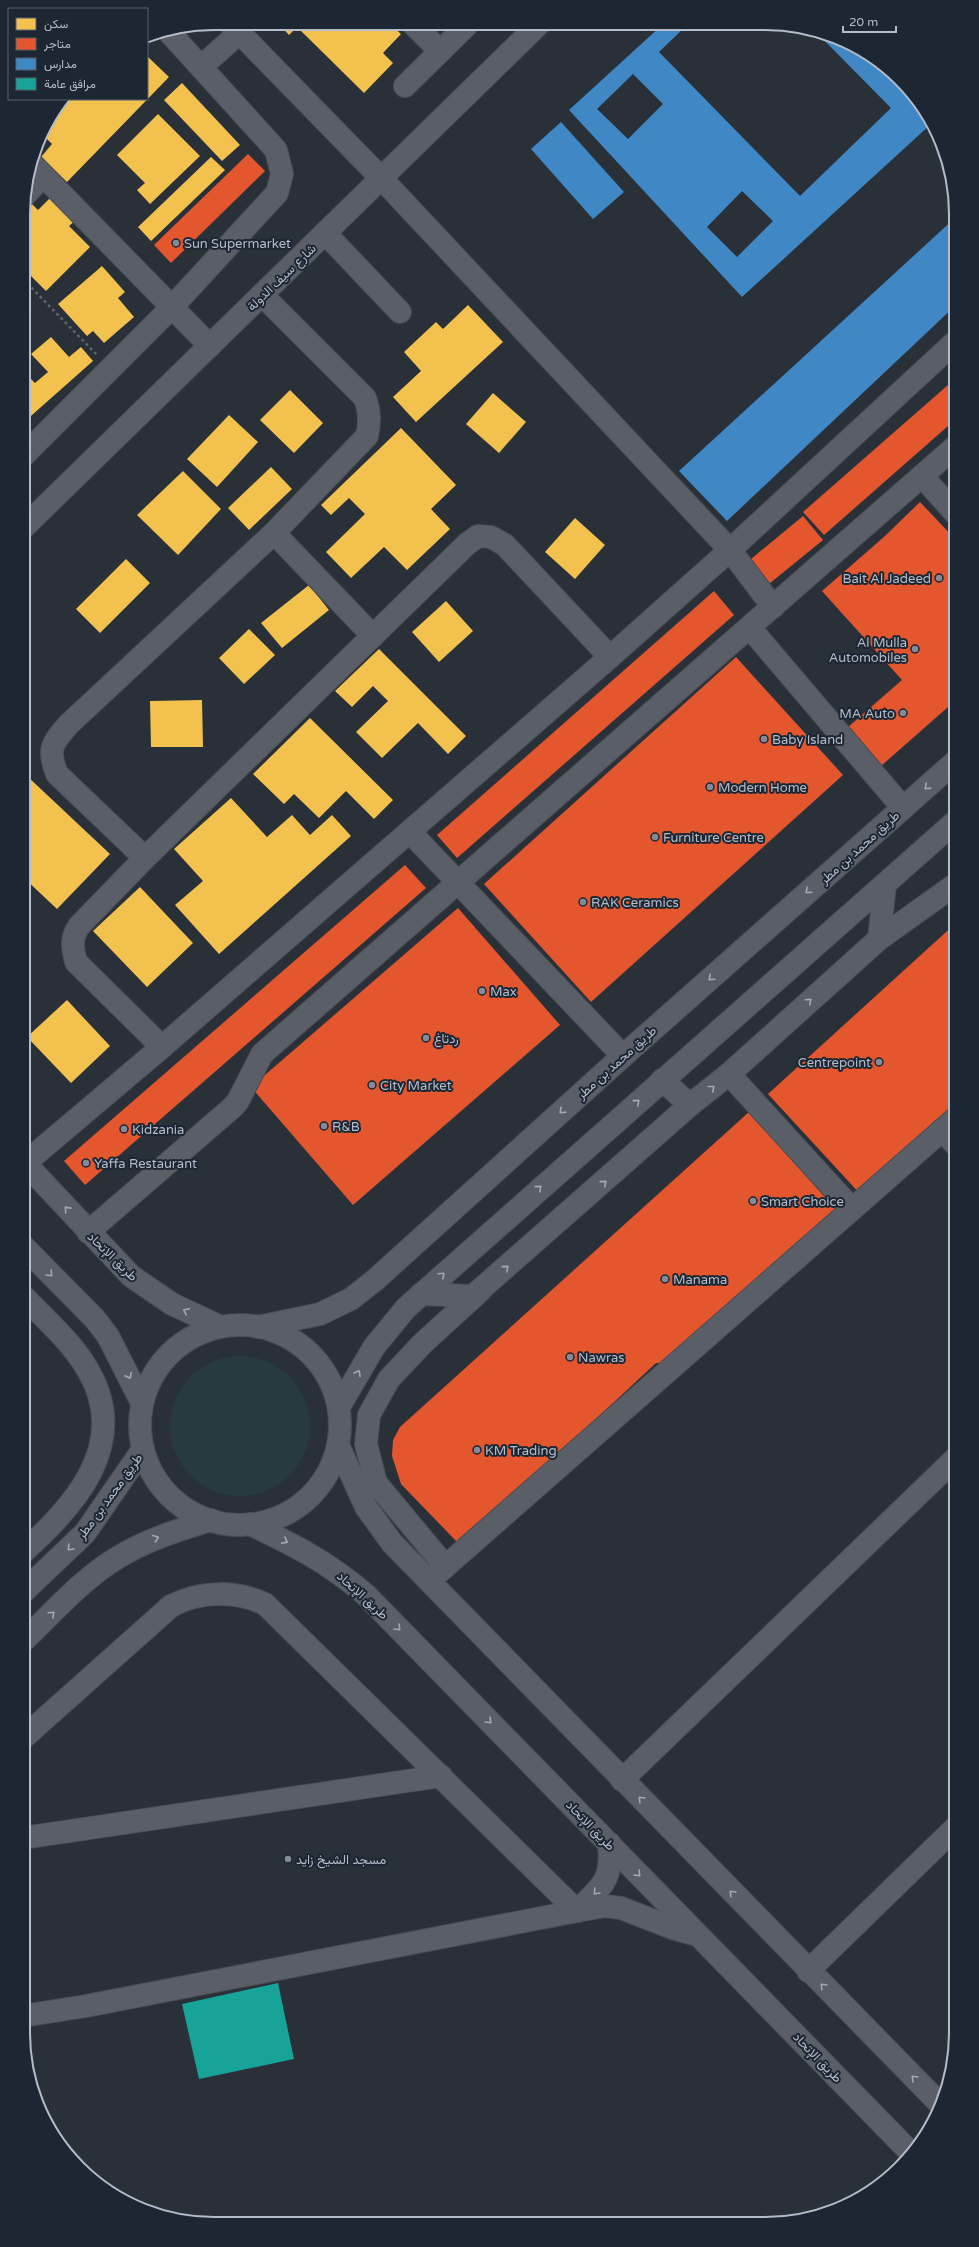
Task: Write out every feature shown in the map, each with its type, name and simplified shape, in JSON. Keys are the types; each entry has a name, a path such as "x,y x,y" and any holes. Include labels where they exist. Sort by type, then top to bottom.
{"street":[{"path":"201,67 232,30"},
{"path":"236,30 381,178 730,550 773,607"},
{"path":"419,30 440,51"},
{"path":"405,86 462,30"},
{"name":"شارع سيف الدولة","path":"30,521 533,30"},
{"path":"30,449 112,369 172,307 263,210 277,193 282,174 276,150 172,35"},
{"path":"38,171 210,346"},
{"path":"325,233 400,312"},
{"path":"145,858 57,774 52,760 52,746 70,724 274,533 367,436 370,422 369,410 365,398 262,295"},
{"path":"30,1157 162,1047 610,657 730,550 949,347"},
{"path":"88,1232 233,1107 238,1101 262,1054 949,452"},
{"path":"922,476 949,506"},
{"path":"274,533 373,636"},
{"path":"162,1047 76,962 72,948 73,935 79,926 145,858 467,544 478,536 491,538 505,544 610,657"},
{"path":"750,628 902,808"},
{"name":"طريق محمد بن مطر","path":"258,1327 320,1314 351,1299 375,1280 623,1056 949,767"},
{"path":"339,1407 383,1334 421,1294 949,827"},
{"path":"410,832 623,1056"},
{"path":"934,841 949,842"},
{"path":"879,939 885,884"},
{"path":"936,2100 622,1780 437,1573 376,1483 366,1444 369,1415 390,1379 423,1342 690,1105 729,1074 879,939 949,889"},
{"path":"729,1074 852,1209"},
{"path":"662,1080 690,1105"},
{"path":"437,1573 852,1209 949,1133"},
{"name":"طريق اﻹتحاد","path":"30,1169 131,1276 172,1304 221,1327"},
{"path":"30,1253 95,1319 108,1336 142,1403"},
{"path":"421,1294 473,1296 489,1283"},
{"path":"30,1303 80,1357 90,1372 101,1406 103,1423 99,1453 87,1480 75,1498 30,1545"},
{"path":"246,1325 258,1327 281,1334 302,1346 319,1363 331,1384 339,1407 340,1426 338,1446 331,1466 321,1484 307,1499 290,1511 270,1520 237,1525 211,1520 192,1512 175,1501 160,1486 150,1468 143,1449 140,1426 142,1403 150,1382 162,1362 173,1351 199,1334 221,1327 246,1325"},
{"path":"338,1446 366,1507 392,1542 437,1573"},
{"name":"طريق محمد بن مطر","path":"30,1586 55,1564 85,1533 143,1449"},
{"path":"622,1780 949,1465"},
{"path":"30,1634 86,1582 116,1558 148,1541 211,1520"},
{"name":"طريق اﻹتحاد","path":"250,1524 310,1553 344,1576 366,1595 907,2149"},
{"path":"30,1547 55,1564"},
{"path":"30,1732 171,1606 186,1598 206,1595 248,1596 265,1604 577,1911"},
{"path":"30,1837 441,1776"},
{"path":"808,1970 949,1834"},
{"path":"577,1911 605,1882 611,1864 608,1843"},
{"path":"30,2015 86,2006 605,1906 621,1908 675,1929 699,1936"}],"path":[{"path":"30,286 112,369"}],"green space":[{"path":"240,1356 260,1359 267,1362 279,1368 294,1382 307,1406 310,1426 307,1446 304,1453 298,1465 284,1480 260,1493 240,1496 220,1493 213,1490 201,1484 186,1470 173,1446 170,1426 173,1406 176,1399 182,1387 196,1372 220,1359"},
{"path":"62,2136 88,2163 86,2165 84,2163"}],"building: سكن":[{"path":"284,30 294,30 289,35"},
{"path":"300,30 397,30 401,34 383,53 393,63 364,93"},
{"path":"148,57 169,77 148,99"},
{"path":"182,83 240,145 222,161 164,100"},
{"path":"70,100 147,100 67,182 41,157 52,144 46,138"},
{"path":"158,114 200,156 150,204 137,190 145,183 117,155"},
{"path":"211,157 225,170 151,241 138,227"},
{"path":"53,195 77,219 69,226 90,247 46,291 30,275 30,202 38,210"},
{"path":"102,266 125,292 118,298 134,317 104,343 93,331 87,336 58,304"},
{"path":"468,305 503,342 416,422 393,397 421,371 404,352 436,322 443,329"},
{"path":"51,337 69,357 81,347 93,361 30,417 30,378 35,383 48,372 31,354"},
{"path":"290,390 323,423 294,453 260,420"},
{"path":"493,393 526,422 499,453 466,424"},
{"path":"229,415 258,442 217,487 187,459"},
{"path":"401,428 456,485 431,509 450,529 407,570 384,547 351,578 326,552 365,514 349,498 331,515 321,505"},
{"path":"271,467 292,489 249,530 228,508"},
{"path":"183,471 221,509 178,555 137,515"},
{"path":"575,518 605,545 575,579 545,552"},
{"path":"126,559 150,583 100,633 76,609"},
{"path":"309,585 329,610 282,648 261,623"},
{"path":"446,601 473,631 439,662 412,632"},
{"path":"249,629 275,655 244,684 219,658"},
{"path":"379,649 466,736 448,754 418,723 382,758 356,732 388,701 373,686 352,707 335,691"},
{"path":"202,700 203,747 151,747 150,701"},
{"path":"310,718 393,800 374,819 346,791 319,818 294,794 284,804 253,774"},
{"path":"30,779 110,854 57,909 30,884"},
{"path":"231,798 267,837 292,815 310,835 332,815 351,836 219,954 175,905 203,881 174,849"},
{"path":"140,887 193,943 147,987 93,931"},
{"path":"67,1000 110,1046 71,1083 30,1040 30,1034"}],"building: متاجر":[{"path":"248,154 265,171 171,263 154,245"},
{"path":"949,384 949,425 824,535 803,512"},
{"name":"Al Mulla Automobiles","path":"920,502 949,533 949,706 881,766 847,728 902,680 822,591 885,536"},
{"path":"803,516 823,540 764,588 745,564"},
{"path":"714,591 734,615 457,858 437,835"},
{"path":"736,657 843,775 591,1002 484,884"},
{"path":"405,865 426,888 85,1185 64,1161"},
{"path":"458,908 560,1025 353,1205 251,1087"},
{"name":"Centrepoint","path":"949,929 949,1116 862,1196 768,1094"},
{"path":"749,1112 840,1214 671,1363 656,1363 568,1445 457,1542 401,1484 392,1456 393,1440 400,1427"}],"building: مدارس":[{"path":"657,30 682,30 659,52 800,196 891,108 824,40 846,49 877,68 895,84 911,102 927,128 742,297 569,110","holes":["633,74 663,104 628,139 597,109","742,191 773,221 737,257 707,227"]},
{"path":"561,122 624,192 593,219 531,149"},
{"path":"949,223 949,312 727,521 679,471"}],"building: مرافق عامة":[{"path":"278,1983 294,2059 199,2079 182,2004"}],"place":[{"name":"Sun Supermarket","path":"176,243"},
{"name":"Bait Al Jadeed","path":"939,578"},
{"name":"Al Mulla Automobiles","path":"915,649"},
{"name":"MA Auto","path":"903,713"},
{"name":"Baby Island","path":"764,739"},
{"name":"Modern Home","path":"710,787"},
{"name":"Furniture Centre","path":"655,837"},
{"name":"RAK Ceramics","path":"583,902"},
{"name":"Max","path":"482,991"},
{"name":"ردتاغ","path":"426,1038"},
{"name":"Centrepoint","path":"879,1062"},
{"name":"City Market","path":"372,1085"},
{"name":"R&B","path":"324,1126"},
{"name":"Kidzania","path":"124,1129"},
{"name":"Yaffa Restaurant","path":"86,1163"},
{"name":"Smart Choice","path":"753,1201"},
{"name":"Manama","path":"665,1279"},
{"name":"Nawras","path":"570,1357"},
{"name":"KM Trading","path":"477,1450"},
{"name":"مسجد الشيخ زايد","path":"288,1859"}]}
